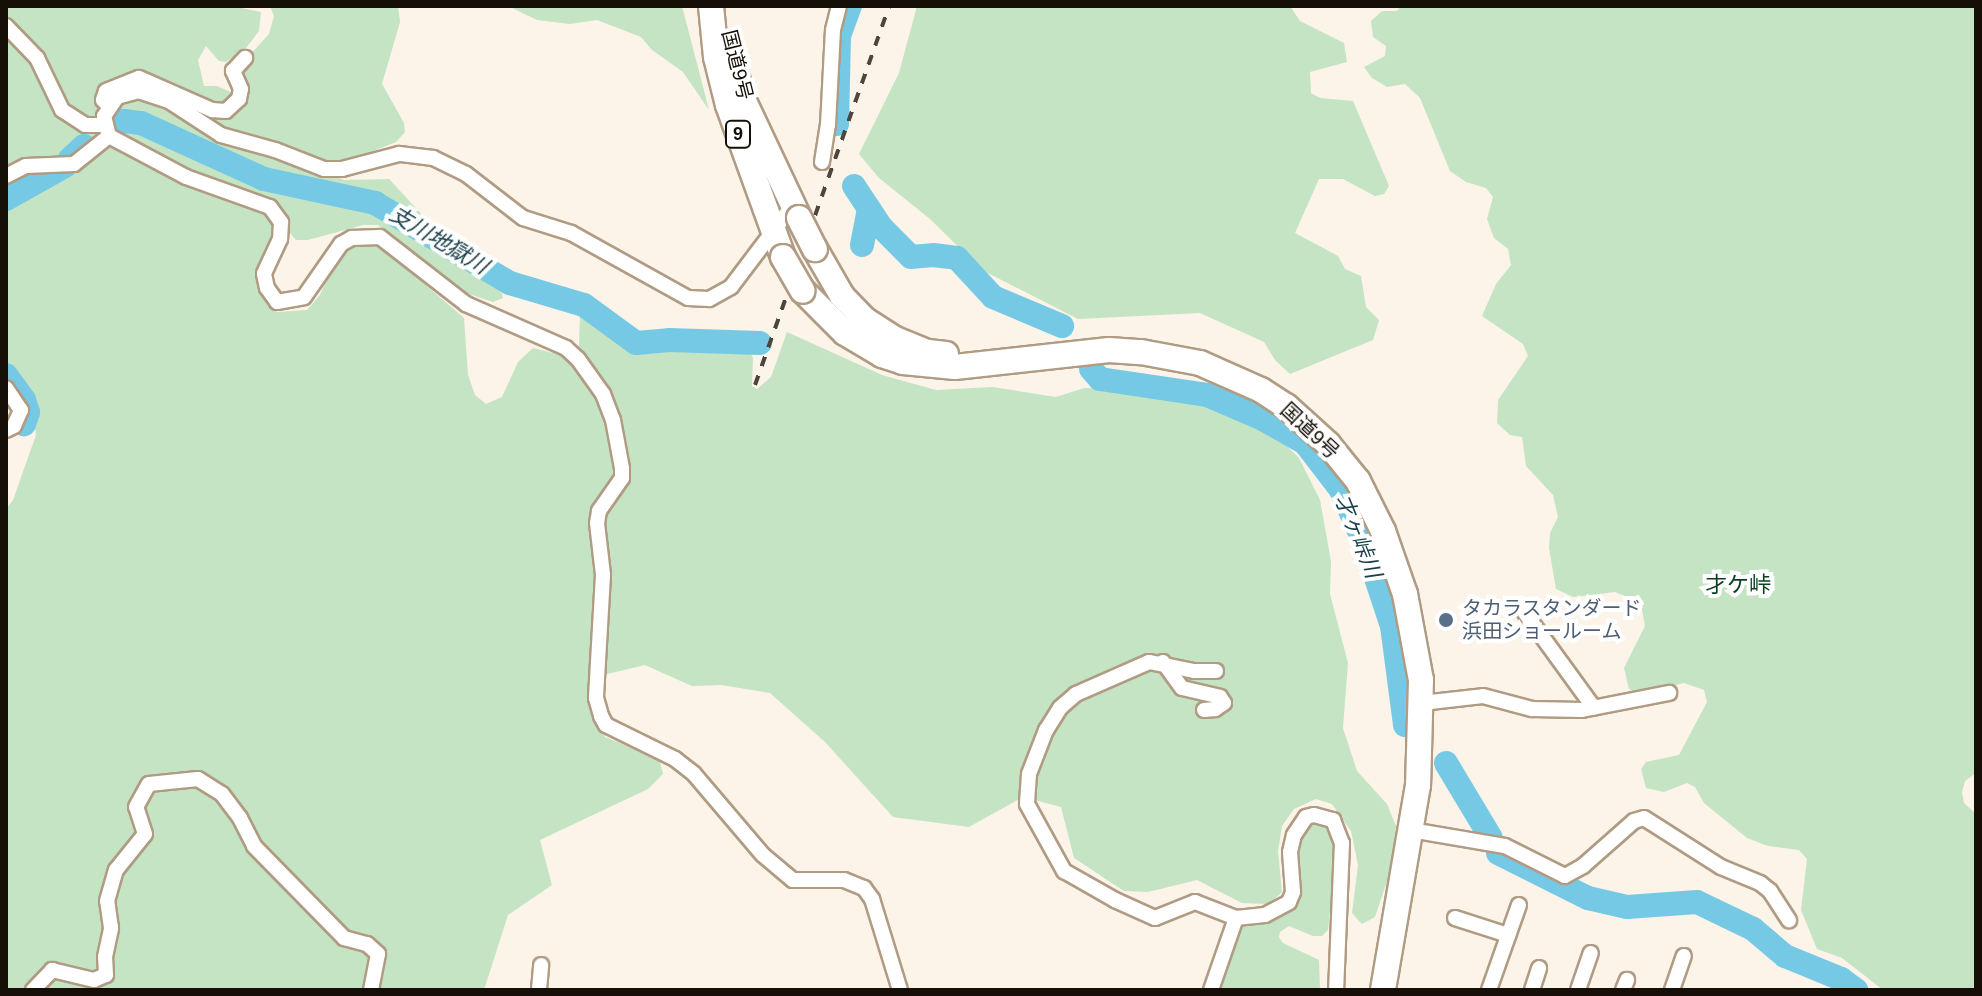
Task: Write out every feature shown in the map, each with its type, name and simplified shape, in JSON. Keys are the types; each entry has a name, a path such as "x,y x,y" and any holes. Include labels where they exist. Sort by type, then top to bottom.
{"highway":[{"name":"国道9号","path":"711,6 716,57 728,105 771,233 803,291 845,333 882,355 903,362 955,367 1109,350 1176,357 1232,375 1261,390 1303,420 1328,444 1358,481 1383,531 1408,605 1418,654 1422,703 1420,763 1411,830 1383,990"},
{"name":"国道9号","path":"724,6 729,48 744,101 815,249 851,308 895,339 928,352 1012,362"},
{"name":"国道9号","path":"1372,990 1397,910"}],"street":[{"path":"822,162 828,125 833,30 839,6"},
{"path":"6,26 37,58 62,110 85,125 107,130 186,177 270,207 281,222 280,239 264,274 277,302 288,303 304,297 341,244 352,238 380,237 394,244 466,304 566,348 578,359 603,394 613,420 622,468 622,478 599,511 597,523 603,575 596,698 601,716 606,725 675,759 694,774 763,855 793,880 844,880 864,888 872,899 900,990"},
{"path":"6,176 26,166 74,164 107,130 108,105 103,100 106,91 139,78 162,85 212,110 226,111 239,99 241,89 233,71 245,58"},
{"path":"108,105 126,92 146,92 169,101 221,135 324,169 342,169 399,154 433,158 466,174 523,218 571,233 688,298 709,299 731,287 771,233 796,211"},
{"path":"6,388 21,410 14,426 6,430"},
{"path":"1525,613 1594,708"},
{"path":"1163,662 1182,688 1220,697 1224,703 1215,709 1204,710"},
{"path":"1216,671 1194,671 1163,662 1138,664 1065,702 1046,730 1034,758 1027,804 1064,871 1155,918 1195,902 1236,918 1265,915 1289,902 1293,892 1290,852 1294,835 1306,817 1325,816 1333,820 1342,843 1336,990"},
{"path":"1422,703 1483,696 1532,709 1594,708 1669,693"},
{"path":"33,990 52,970 94,980 106,975 105,957 111,928 107,901 116,870 145,834 136,807 149,784 198,779 222,794 240,818 254,846 344,938 367,944 378,954 371,990"},
{"path":"1411,830 1505,846 1565,876 1583,866 1634,821 1644,818 1721,867 1760,883 1770,891 1789,920"},
{"path":"1489,990 1519,905"},
{"path":"1211,990 1236,918"},
{"path":"1455,918 1508,935"},
{"path":"1578,990 1591,953"},
{"path":"1672,990 1684,956"},
{"path":"539,990 541,965"},
{"path":"1532,990 1539,968"}],"green space":[{"path":"6,6 232,6 261,12 259,31 246,48 226,62 219,61 206,46 198,60 204,86 217,86 233,93 239,67 269,34 274,16 270,6 398,6 400,22 382,84 404,123 405,132 396,142 351,160 333,175 344,180 389,179 462,258 499,283 503,298 493,302 463,292 378,225 363,225 308,240 296,240 287,230 274,240 258,270 260,289 268,306 278,312 307,310 320,295 335,261 346,248 361,243 378,244 464,318 468,375 475,395 486,404 502,397 518,362 533,348 565,356 575,351 579,345 580,314 583,309 640,349 671,343 747,346 753,358 752,386 757,389 771,377 787,332 882,375 936,390 992,387 1056,397 1084,388 1123,388 1199,400 1278,437 1299,458 1320,500 1331,561 1330,594 1348,663 1343,728 1357,771 1387,804 1396,826 1391,869 1375,917 1362,924 1352,913 1358,865 1351,831 1332,804 1316,799 1294,809 1282,826 1278,851 1282,892 1269,904 1242,903 1197,880 1148,892 1124,891 1074,858 1061,807 1023,797 969,827 893,817 825,742 770,693 721,685 692,686 645,665 603,675 589,691 593,711 605,737 652,756 660,762 663,774 648,789 540,840 552,885 508,915 484,990 6,990 6,509 13,500 36,435 31,397 6,365"},
{"path":"508,6 682,6 709,110 683,72 652,50 641,37 597,20 570,24 537,20"},
{"path":"917,6 1290,6 1300,21 1344,43 1347,62 1310,72 1311,93 1320,98 1353,101 1389,186 1384,194 1375,196 1343,179 1319,179 1295,233 1338,256 1345,269 1361,276 1366,307 1379,320 1373,340 1290,374 1275,360 1264,342 1200,313 1078,319 982,270 930,219 879,178 859,154 899,73"},
{"path":"1401,6 1976,6 1976,773 1965,781 1962,792 1964,803 1976,814 1976,990 1883,990 1842,958 1817,949 1801,910 1807,859 1799,850 1768,846 1747,838 1704,803 1695,787 1687,783 1664,792 1646,788 1641,769 1646,762 1679,755 1707,702 1704,690 1684,683 1639,694 1629,689 1624,668 1645,626 1642,610 1627,597 1615,592 1573,597 1556,589 1549,548 1550,533 1558,517 1553,495 1526,466 1522,437 1510,435 1497,423 1498,400 1528,356 1523,344 1482,316 1496,284 1511,265 1508,249 1494,238 1487,219 1493,197 1486,188 1466,182 1450,171 1420,98 1405,84 1387,87 1372,78 1364,67 1385,56 1386,46 1373,37 1371,21 1382,11 1397,11"},
{"path":"1320,820 1332,826 1337,845 1328,930 1322,936 1313,936 1289,926 1280,932 1279,937 1283,943 1319,960 1320,990 1217,990 1233,939 1242,926 1290,908 1296,848 1308,822"}],"waterway":[{"name":"才ヶ峠川","path":"837,124 839,36 850,6"},
{"name":"支川地獄川","path":"115,125 124,121 141,123 264,179 375,203 510,283 584,305 636,343 669,340 760,343"},
{"name":"支川地獄川","path":"70,159 84,146"},
{"name":"支川地獄川","path":"6,199 65,166"},
{"name":"才ヶ峠川","path":"854,186 881,227 911,257 933,255 957,258 993,297 1062,326"},
{"name":"支川地獄川","path":"862,245 869,210"},
{"name":"才ヶ峠川","path":"1091,369 1100,379 1207,395 1263,419 1305,443 1341,490 1365,545 1392,626 1405,725"},
{"name":"支川地獄川","path":"6,375 24,400 28,412 24,424"},
{"name":"才ヶ峠川","path":"1446,763 1491,838"},
{"name":"才ヶ峠川","path":"1498,853 1588,898 1627,907 1697,902 1753,929 1785,956 1841,979 1856,990"}],"railway":[{"path":"755,385 889,6"}],"place":[{"name":"タカラスタンダード 浜田ショールーム","path":"1446,620"}],"district":[{"name":"才ケ峠","path":"1738,585"}]}
